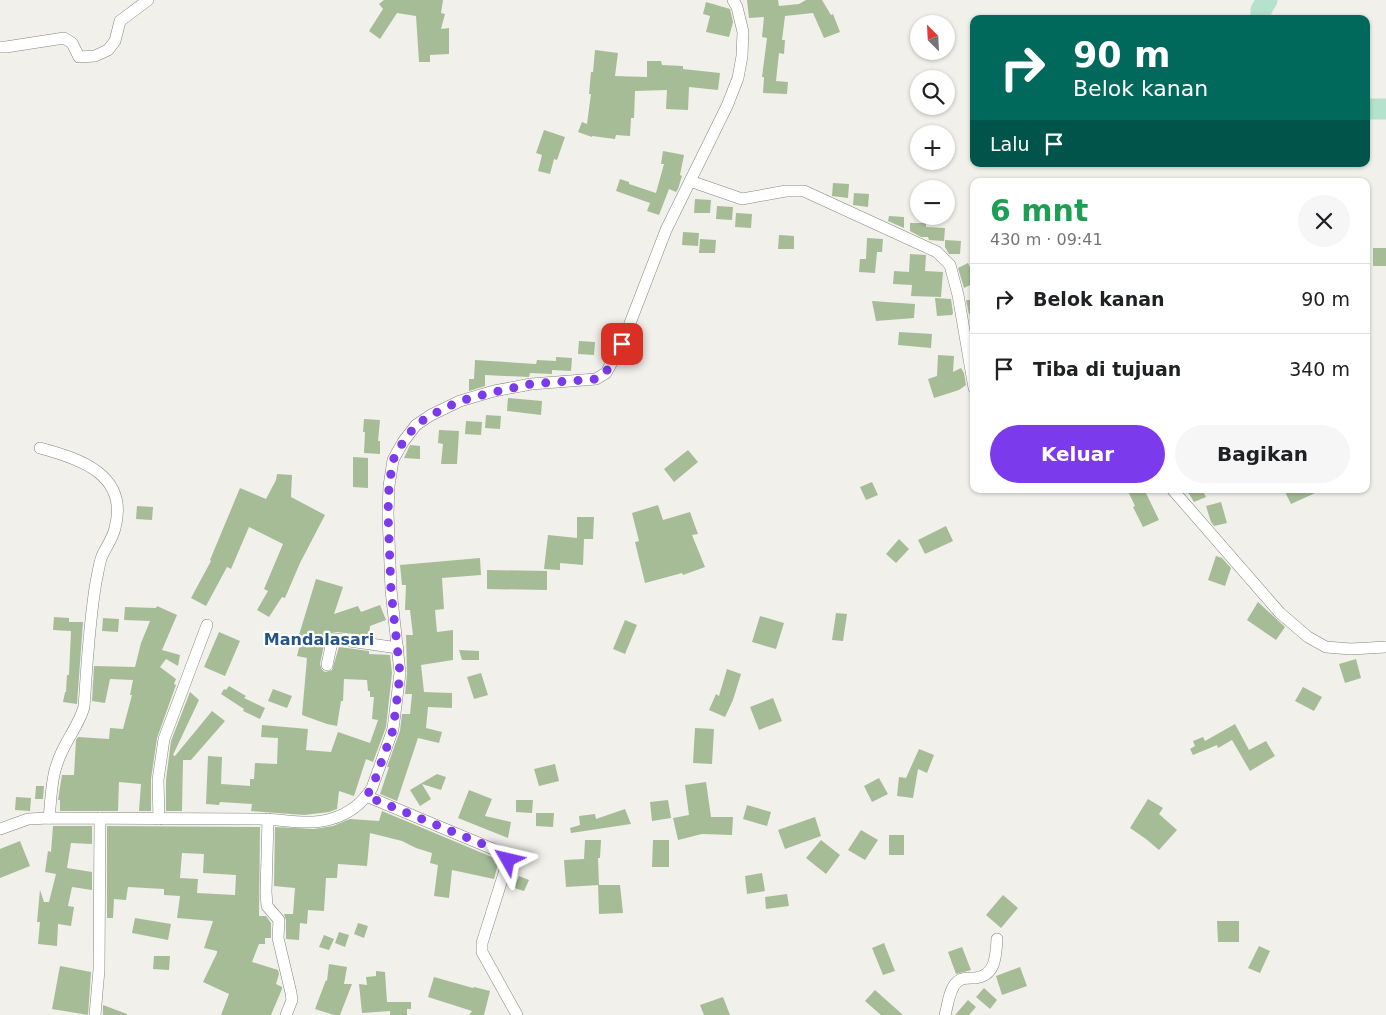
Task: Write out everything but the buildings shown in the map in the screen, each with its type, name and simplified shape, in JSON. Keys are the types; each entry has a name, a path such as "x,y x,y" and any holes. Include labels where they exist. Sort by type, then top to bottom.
{"street":[{"path":"0,46 6,47 64,38 72,43 79,57 95,56 112,46 120,21 148,0"},
{"path":"0,830 28,819 49,818 268,819 315,822 345,814 356,807 366,796 372,788 393,730 400,673 391,590 388,513 389,486 393,460 403,442 416,425 431,415 460,401 531,384 596,379 606,372 622,344 666,230 727,106 738,78 742,56 743,32 737,7 733,0"},
{"path":"690,181 742,199 786,191 804,191 937,252 950,265 958,295 970,365"},
{"path":"40,448 68,456 99,471 110,485 117,501 115,528 102,557 96,583 84,707 81,719 65,745 56,765 49,818"},
{"path":"1175,493 1280,613 1308,637 1326,647 1351,650 1386,647"},
{"path":"160,819 158,780 164,739 207,625"},
{"path":"327,665 332,642 336,639 398,648"},
{"path":"366,796 505,854 508,860 482,943 482,952 516,1015"},
{"path":"96,1015 99,970 100,818"},
{"path":"268,819 267,906 278,920 278,938 292,993 292,1000 286,1015"},
{"path":"945,1015 956,983 964,978 978,978 988,974 994,966 997,938"}],"waterway":[{"path":"1261,15 1261,10 1267,0"},
{"path":"1370,109 1386,109"}],"district":[{"name":"Mandalasari","path":"319,639"}],"route":[{"path":"508,860 502,852 366,796 372,788 393,730 400,673 391,590 388,513 389,486 393,460 403,442 416,425 431,415 460,401 494,392 531,384 596,379 606,372 622,344"}]}
